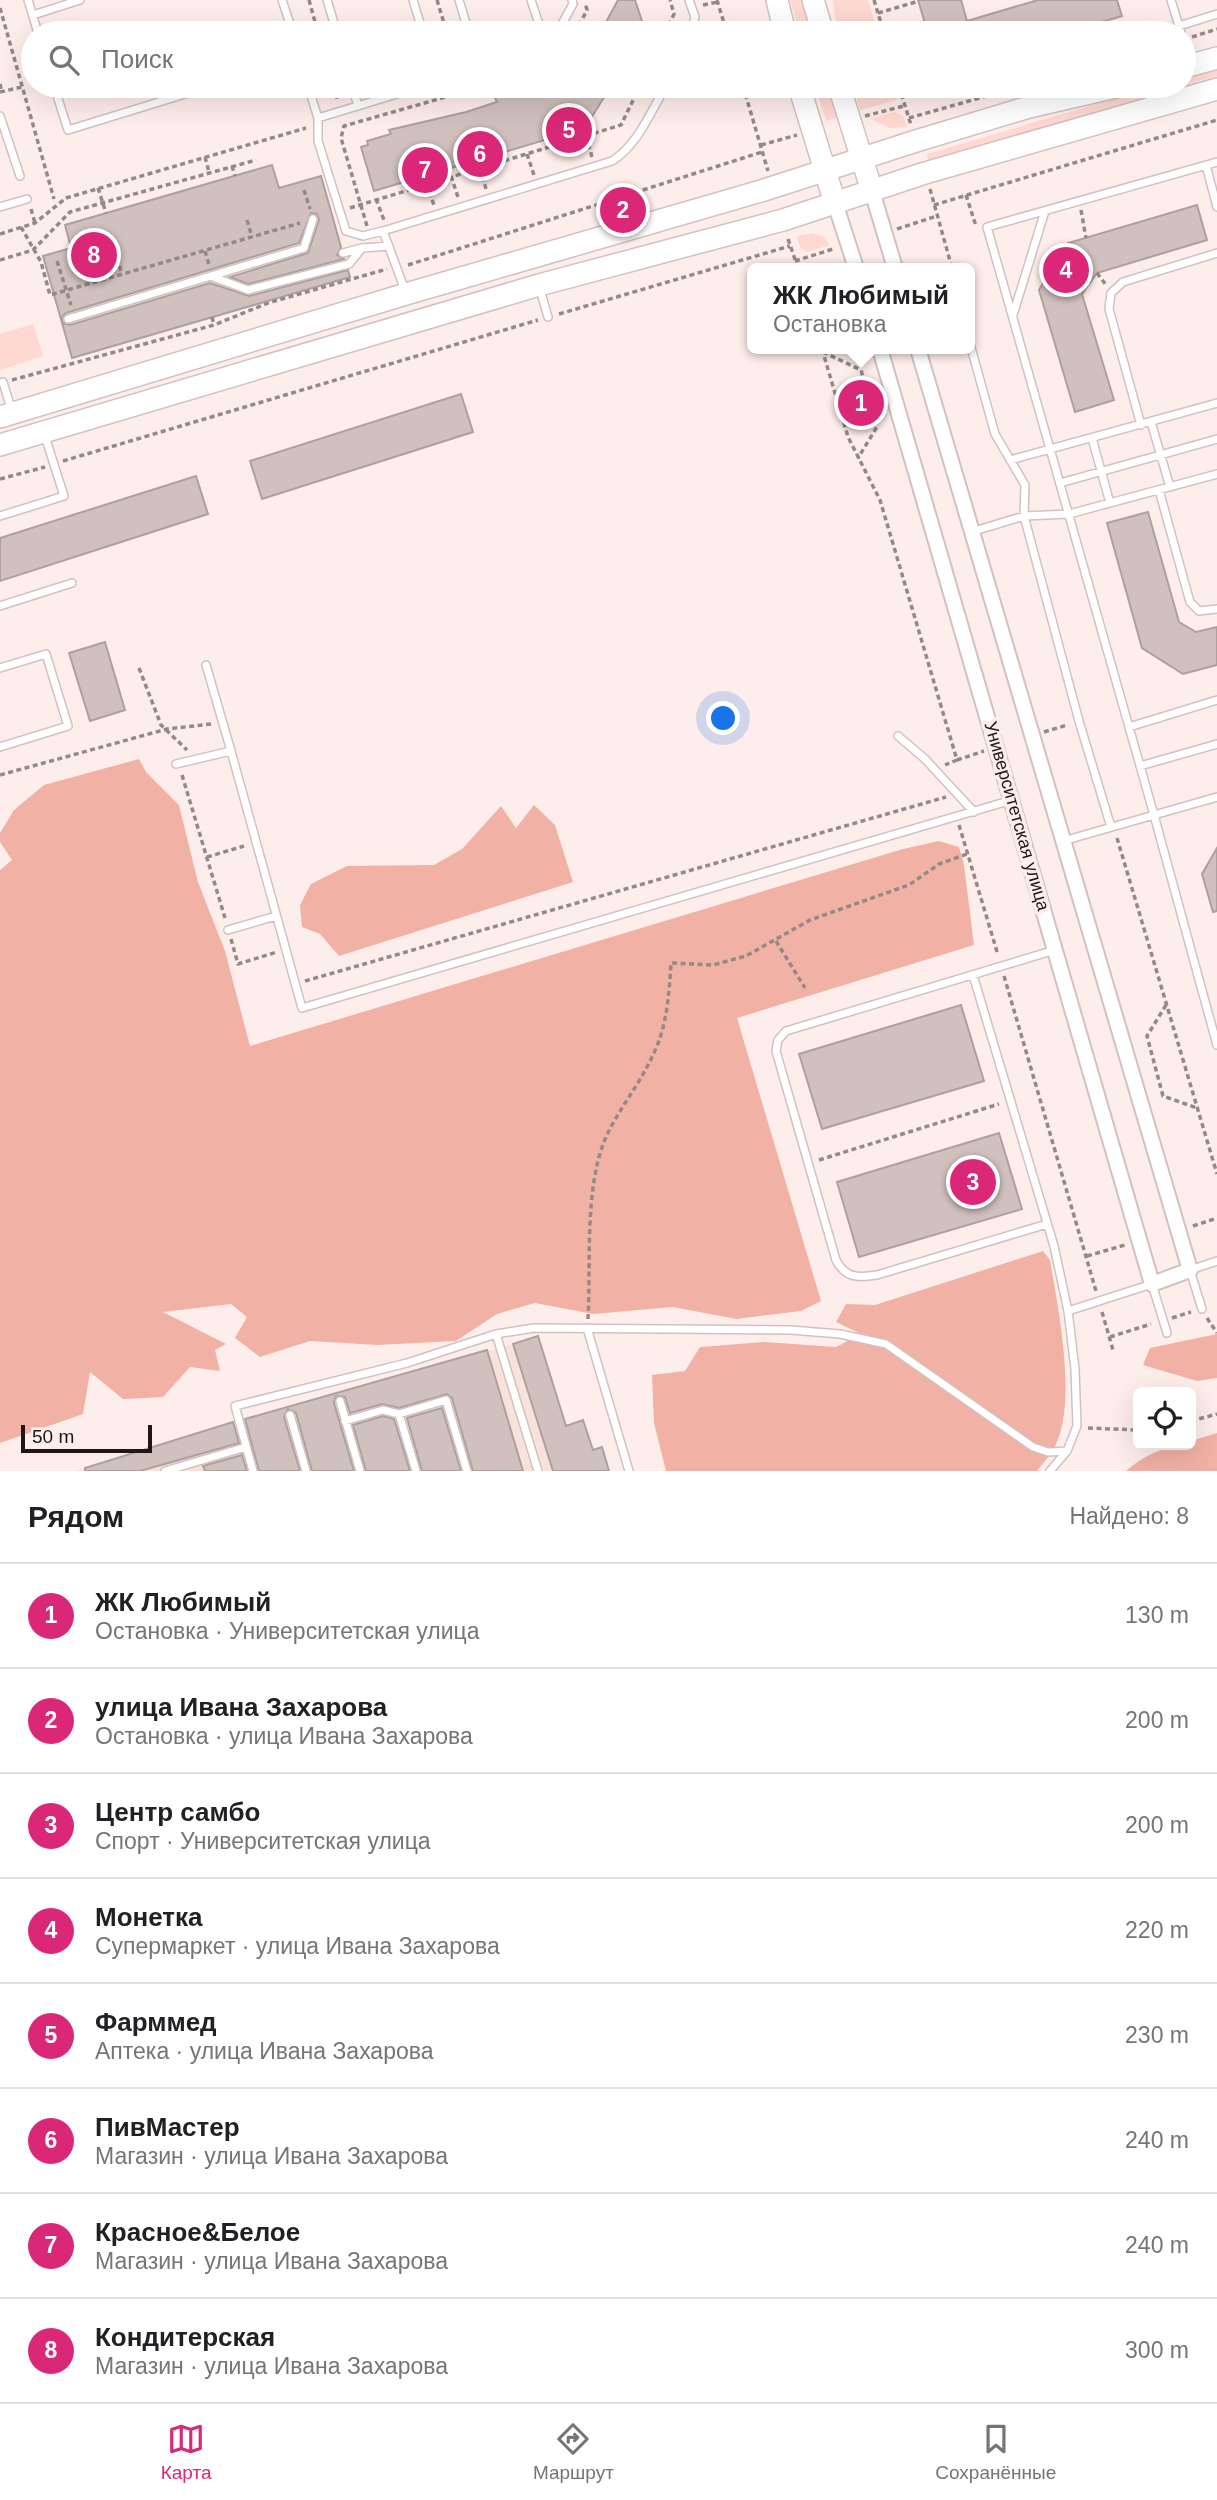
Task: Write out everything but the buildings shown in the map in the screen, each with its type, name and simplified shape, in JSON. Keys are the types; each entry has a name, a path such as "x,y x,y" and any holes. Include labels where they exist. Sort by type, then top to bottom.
{"main road":[{"path":"776,0 782,21"},
{"path":"813,0 819,21"},
{"path":"1196,64 1217,58"},
{"path":"1196,95 1217,89"},
{"path":"803,98 835,202"},
{"path":"843,98 872,191"},
{"path":"6,415 406,294 588,243 1029,107 1068,98"},
{"path":"0,445 539,285 783,220 835,202 1187,98"}],"street":[{"path":"872,191 894,263"},
{"path":"835,202 855,263"},
{"name":"Университетская улица","path":"881,354 1152,1284"},
{"name":"Университетская улица","path":"919,354 1190,1270"},
{"path":"1152,1284 1190,1270"}],"lane":[{"path":"28,0 35,21"},
{"path":"33,15 80,0"},
{"path":"282,0 289,21"},
{"path":"327,0 333,21"},
{"path":"413,0 419,21"},
{"path":"459,0 465,21"},
{"path":"530,0 538,21"},
{"path":"564,21 573,4 572,0"},
{"path":"689,0 695,17 694,21"},
{"path":"1171,0 1177,21"},
{"path":"1196,23 1217,14"},
{"path":"58,98 68,130 172,98"},
{"path":"311,98 318,122 317,141 346,231 370,234 595,167 623,154 658,98"},
{"path":"356,98 358,106"},
{"path":"318,122 340,111 384,98"},
{"path":"0,116 20,176"},
{"path":"1216,1040 987,227 1217,162"},
{"path":"1206,165 1217,207"},
{"path":"0,207 27,199"},
{"path":"1013,316 1045,211"},
{"path":"71,318 304,248 313,219"},
{"path":"385,231 406,294"},
{"path":"343,253 389,246"},
{"path":"213,277 248,290 349,264 362,248"},
{"path":"1141,425 1109,309 1111,293 1123,282 1217,253"},
{"path":"539,285 548,317"},
{"path":"973,354 995,434 1010,460 1020,471 1025,485 1027,501 1024,516 1079,721 1111,827"},
{"path":"3,382 6,415"},
{"path":"1010,460 1217,403"},
{"path":"1151,422 1170,487"},
{"path":"0,516 64,496 44,432"},
{"path":"1092,438 1110,503"},
{"path":"1060,483 1217,439"},
{"path":"971,532 1024,516 1069,514 1217,474"},
{"path":"1159,490 1190,602 1199,611 1217,609"},
{"path":"0,606 72,583"},
{"path":"0,668 46,654 68,726 0,747"},
{"path":"206,665 226,727 302,1008 1012,800"},
{"path":"1129,727 1217,700"},
{"path":"898,736 925,759 974,812"},
{"path":"1140,766 1217,744"},
{"path":"176,764 231,751"},
{"path":"1063,841 1217,797"},
{"path":"228,930 276,916"},
{"path":"1048,1224 877,1275 852,1276 841,1270 835,1260 778,1063 778,1040 786,1031 1056,950"},
{"path":"973,975 1048,1224 1068,1311 1075,1369 1077,1426 1068,1451 1050,1471"},
{"path":"1202,1309 1190,1270 1217,1261"},
{"path":"1068,1311 1152,1284 1167,1333"},
{"path":"253,1471 235,1406 407,1363 496,1334 534,1328 791,1330 863,1338 886,1344 1033,1447 1048,1452 1068,1451"},
{"path":"587,1328 629,1471"},
{"path":"496,1334 538,1471"},
{"path":"345,1421 383,1409 399,1414 446,1400 467,1471"},
{"path":"340,1401 360,1471"},
{"path":"399,1414 416,1471"},
{"path":"290,1415 306,1471"},
{"path":"165,1471 194,1467 246,1447"}],"path":[{"path":"309,0 315,21"},
{"path":"437,0 443,21"},
{"path":"581,21 587,9 583,0"},
{"path":"670,0 674,14 671,21"},
{"path":"717,0 723,21"},
{"path":"874,0 880,21"},
{"path":"878,13 919,1"},
{"path":"0,8 21,83"},
{"path":"1196,36 1217,29"},
{"path":"0,84 1,92 21,87"},
{"path":"25,98 54,199"},
{"path":"337,98 344,126 341,138 370,234"},
{"path":"0,234 36,223 66,198 98,188 318,122 344,126 443,98"},
{"path":"341,213 359,204 621,125 634,98"},
{"path":"903,98 909,118 980,98"},
{"path":"951,263 934,205 1217,120"},
{"path":"586,136 595,167"},
{"path":"3,382 215,325 268,303 383,270 399,268 762,152"},
{"path":"527,154 537,184"},
{"path":"205,157 209,173"},
{"path":"0,260 33,250 70,212 256,160"},
{"path":"232,166 234,176"},
{"path":"480,167 489,199"},
{"path":"451,176 461,208"},
{"path":"426,184 438,215"},
{"path":"98,188 106,213"},
{"path":"22,228 41,262 50,295 313,219 304,190"},
{"path":"376,199 385,231"},
{"path":"1079,201 1086,237"},
{"path":"885,233 937,216"},
{"path":"247,220 253,237"},
{"path":"796,263 795,261 849,244"},
{"path":"0,480 790,246"},
{"path":"117,258 122,274"},
{"path":"57,261 71,318"},
{"path":"212,317 215,325"},
{"path":"823,354 848,437 880,500 951,747"},
{"path":"830,354 861,370 877,427 858,458"},
{"path":"139,668 152,707 193,761"},
{"path":"0,775 167,729 218,723 226,727"},
{"path":"185,784 238,964 285,950"},
{"path":"302,970 306,982 952,796 1113,1350"},
{"path":"1111,827 1122,848 1217,1174"},
{"path":"207,857 256,842"},
{"path":"587,1328 594,1188 606,1138 652,1058 661,1036 669,996 671,963 713,965 746,956 810,920 909,885 939,864 967,854"},
{"path":"776,941 806,988"},
{"path":"1166,1004 1147,1036 1163,1096 1197,1108"},
{"path":"807,1164 1011,1101"},
{"path":"1202,1309 1217,1333"},
{"path":"1196,1420 1217,1414"},
{"path":"1077,1426 1133,1430"}],"shaded area":[{"path":"790,0 803,0 809,21 796,21"},
{"path":"833,0 868,0 874,21 836,21"},
{"path":"1217,69 1217,76 1196,82 1196,75"},
{"path":"819,98 832,98 838,117 826,121"},
{"path":"856,98 896,98 897,100 860,110"},
{"path":"1117,98 1142,98 928,161 927,154"},
{"path":"894,112 903,116 907,127 890,128 870,119"},
{"path":"813,233 824,237 830,245 807,252 800,247 797,236"},
{"path":"33,324 43,356 0,370 0,334"},
{"path":"139,759 146,772 179,805 198,882 225,951 250,1046 903,849 939,841 959,847 964,865 974,945 737,1018 821,1301 801,1311 736,1319 673,1307 593,1314 535,1303 497,1314 456,1341 377,1345 310,1341 260,1357 235,1338 247,1317 231,1304 163,1312 226,1344 215,1350 220,1371 190,1367 163,1397 123,1399 90,1372 83,1414 0,1443 0,870 12,860 0,842 0,833 14,810 44,785"},
{"path":"534,805 555,825 573,882 339,956 320,934 302,927 300,905 311,884 347,866 434,865 462,849 501,806 516,828"},
{"path":"1043,1251 1050,1260 1061,1327 1065,1403 1056,1444 1037,1471 666,1471 654,1423 652,1375 685,1371 700,1347 764,1342 836,1347 861,1334 836,1322 846,1304 875,1305"},
{"path":"1217,1334 1217,1378 1197,1381 1143,1365 1150,1348"},
{"path":"513,1344 580,1471 75,1471 229,1423"},
{"path":"1217,1433 1217,1471 1126,1471 1156,1452 1196,1450 1196,1439"}],"place":[{"name":"Фарммед","path":"569,130"},
{"name":"ПивМастер","path":"480,154"},
{"name":"Красное&Белое","path":"425,170"},
{"name":"улица Ивана Захарова","path":"623,210"},
{"name":"Кондитерская","path":"94,255"},
{"name":"Монетка","path":"1066,270"},
{"name":"ЖК Любимый","path":"861,403"},
{"name":"Центр самбо","path":"973,1182"}]}
